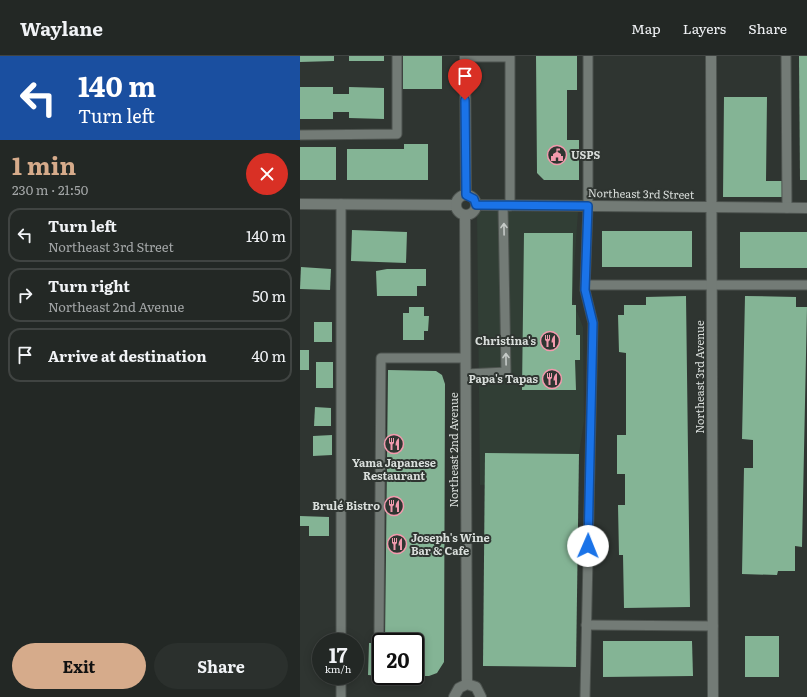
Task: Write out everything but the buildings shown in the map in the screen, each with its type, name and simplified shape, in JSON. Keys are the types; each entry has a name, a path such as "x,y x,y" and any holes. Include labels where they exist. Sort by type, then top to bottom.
{"street":[{"path":"465,56 466,195"},
{"name":"Northeast 3rd Avenue","path":"711,56 713,697"},
{"path":"466,195 474,199 476,205 474,211 465,214 460,212 456,205 460,197 466,195"},
{"path":"300,204 456,205"},
{"name":"Northeast 3rd Street","path":"476,205 807,208"},
{"name":"Northeast 2nd Avenue","path":"465,214 467,684"},
{"path":"454,697 459,688 467,684 476,687 481,697"}],"lane":[{"path":"300,135 398,134 397,56"},
{"path":"465,56 510,57 506,372 466,374"},
{"path":"585,697 593,323 586,285 588,206 588,56"},
{"path":"786,56 787,208"},
{"path":"341,204 341,633"},
{"path":"586,285 807,285"},
{"path":"379,632 381,358 465,358"},
{"path":"586,625 712,626"},
{"path":"341,685 341,697"}],"shaded area":[{"path":"477,211 578,212 572,299 583,327 584,421 575,480 480,485"}],"place":[{"name":"USPS","path":"557,155"},
{"name":"Christina's","path":"550,341"},
{"name":"Papa's Tapas","path":"552,379"},
{"name":"Yama Japanese Restaurant","path":"394,444"},
{"name":"Brulé Bistro","path":"394,506"},
{"name":"Joseph's Wine Bar & Cafe","path":"397,544"}],"route":[{"path":"465,100 466,195 474,199 476,205 588,206 585,290 593,323 588,546"}]}
